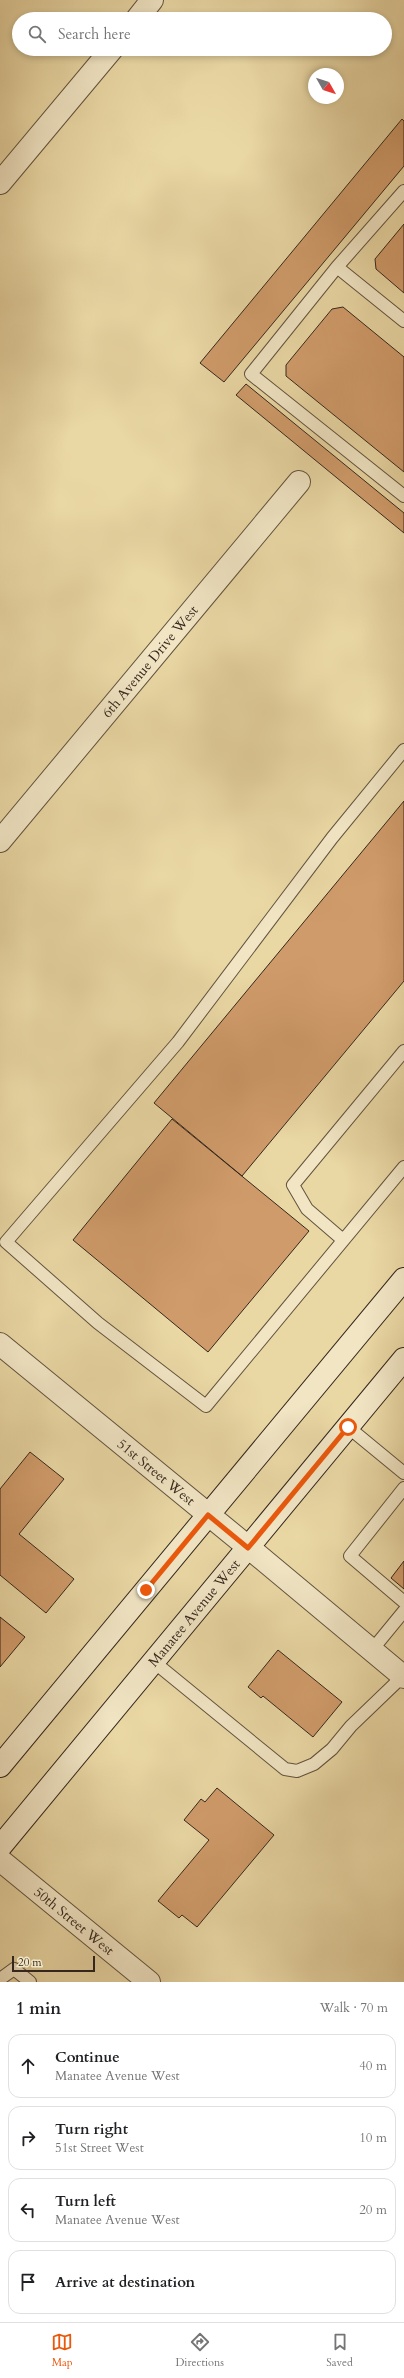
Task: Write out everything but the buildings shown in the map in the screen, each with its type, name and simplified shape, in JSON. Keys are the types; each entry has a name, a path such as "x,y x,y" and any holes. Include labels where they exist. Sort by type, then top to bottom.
{"street":[{"path":"143,12 152,0"},
{"path":"0,184 106,56"},
{"name":"6th Avenue Drive West","path":"0,841 299,482"},
{"path":"0,1766 404,1279"},
{"name":"51st Street West","path":"0,1344 403,1676"},
{"name":"Manatee Avenue West","path":"0,1847 348,1427 401,1369"},
{"name":"50th Street West","path":"0,1860 139,1979"}],"lane":[{"path":"404,191 338,267 251,374 404,496"},
{"path":"338,267 404,321"},
{"path":"404,750 332,838 178,1042 6,1242 98,1323 206,1406 404,1167"},
{"path":"343,1240 307,1209 293,1185 404,1051"},
{"path":"348,1427 404,1473"},
{"path":"404,1488 350,1556 404,1602"},
{"path":"372,1650 404,1611"},
{"path":"154,1662 285,1769 297,1771 314,1764 332,1749 352,1726 403,1676"},
{"path":"0,1979 14,1969 30,1982"}],"route":[{"path":"146,1590 208,1515 248,1548 348,1427"}]}
